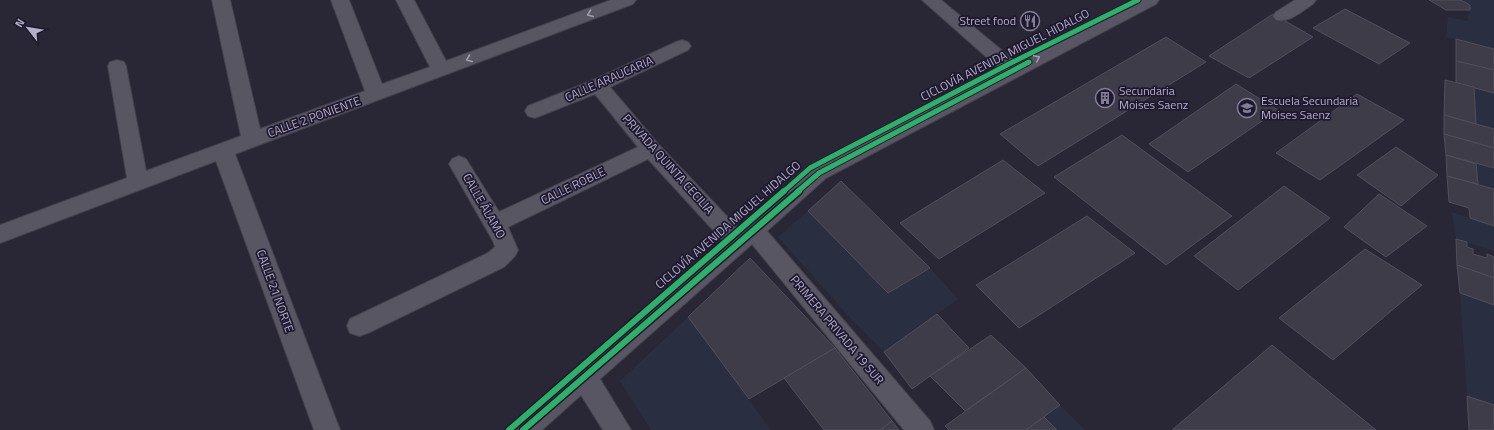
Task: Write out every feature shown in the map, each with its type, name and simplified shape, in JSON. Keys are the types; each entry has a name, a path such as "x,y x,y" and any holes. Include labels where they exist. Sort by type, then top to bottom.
{"street":[{"path":"221,0 252,140"},
{"path":"340,0 376,94"},
{"path":"405,0 441,70"},
{"name":"CALLE 2 PONIENTE","path":"0,234 627,0"},
{"path":"931,0 1013,70"},
{"path":"523,430 819,173 1013,70 1150,0"},
{"path":"1282,16 1307,0"},
{"name":"CALLE ARAUCARIA","path":"535,111 598,85 682,46"},
{"path":"117,66 138,183"},
{"name":"PRIVADA QUINTA CECILIA","path":"598,85 651,149 746,236"},
{"name":"CALLE ROBLE","path":"494,224 651,149"},
{"name":"CALLE 21 NORTE","path":"223,151 326,430"},
{"name":"CALLE ÁLAMO","path":"359,326 496,260 508,250 459,164"},
{"name":"PRIMERA PRIVADA 19 SUR","path":"746,236 921,430"},
{"path":"584,377 618,430"}],"shaded area":[{"path":"1461,0 1494,0 1494,49 1446,37 1448,17 1467,21 1470,6"},
{"path":"1474,87 1494,93 1494,129 1476,124"},
{"path":"1476,164 1494,168 1494,189 1478,184"},
{"path":"808,211 888,293 930,268 958,299 884,352 853,321 778,237"},
{"path":"1452,212 1494,226 1494,251 1456,239"},
{"path":"1460,293 1494,305 1494,405 1467,396"},
{"path":"688,317 771,430 651,430 620,381"},
{"path":"1060,405 1085,430 1057,430 1044,417"}],"building":[{"path":"1429,0 1461,0 1470,5 1470,10 1446,10"},
{"path":"1345,9 1410,43 1379,64 1313,28"},
{"name":"Secundaria Moises Saenz","path":"1273,14 1313,37 1249,78 1209,56"},
{"name":"Secundaria Moises Saenz","path":"1166,37 1206,62 1038,166 1000,134"},
{"path":"1456,39 1494,49 1494,70 1456,61"},
{"path":"1456,61 1494,70 1494,93 1456,83"},
{"path":"1445,80 1474,87 1476,124 1444,115"},
{"name":"Secundaria Moises Saenz","path":"1236,84 1278,110 1188,172 1149,144"},
{"path":"1357,94 1404,120 1320,180 1276,153"},
{"path":"1444,115 1494,129 1494,148 1444,134"},
{"path":"1444,134 1494,148 1494,168 1446,155"},
{"path":"1122,135 1232,216 1166,265 1054,177"},
{"path":"1396,147 1438,175 1401,206 1357,175"},
{"path":"1446,155 1476,164 1478,184 1447,176"},
{"path":"1003,160 1045,193 939,259 900,223"},
{"path":"1447,176 1494,189 1494,226 1470,218 1469,208 1449,202"},
{"path":"841,181 930,268 888,293 808,211"},
{"path":"1284,186 1330,218 1238,290 1194,256"},
{"path":"1379,194 1427,226 1386,257 1344,227"},
{"path":"1087,216 1135,253 1019,328 976,285"},
{"path":"1456,239 1467,242 1467,247 1473,249 1473,254 1487,258 1487,254 1494,257 1494,278 1457,265"},
{"path":"1365,249 1422,285 1333,360 1279,318"},
{"path":"750,258 835,348 749,399 688,317"},
{"path":"1457,265 1494,278 1494,305 1460,293"},
{"path":"937,314 969,348 912,389 884,352"},
{"path":"991,335 1026,368 965,411 930,376"},
{"path":"1272,345 1376,430 1172,430"},
{"path":"835,348 892,421 880,430 824,430 784,378"},
{"path":"1026,368 1060,405 1026,430 949,430 945,426"},
{"path":"1467,396 1494,405 1494,430 1469,430"},
{"path":"1044,417 1057,430 1026,430"},
{"path":"892,421 899,430 880,430"}],"cycle path":[{"name":"CICLOVÍA AVENIDA MIGUEL HIDALGO","path":"509,430 810,168 1007,65 1138,0"},
{"path":"523,430 819,173 1029,62"}],"place":[{"name":"Street food","path":"1030,21"},
{"name":"Secundaria Moises Saenz","path":"1105,98"},
{"name":"Escuela Secundaria Moises Saenz","path":"1247,108"}]}
